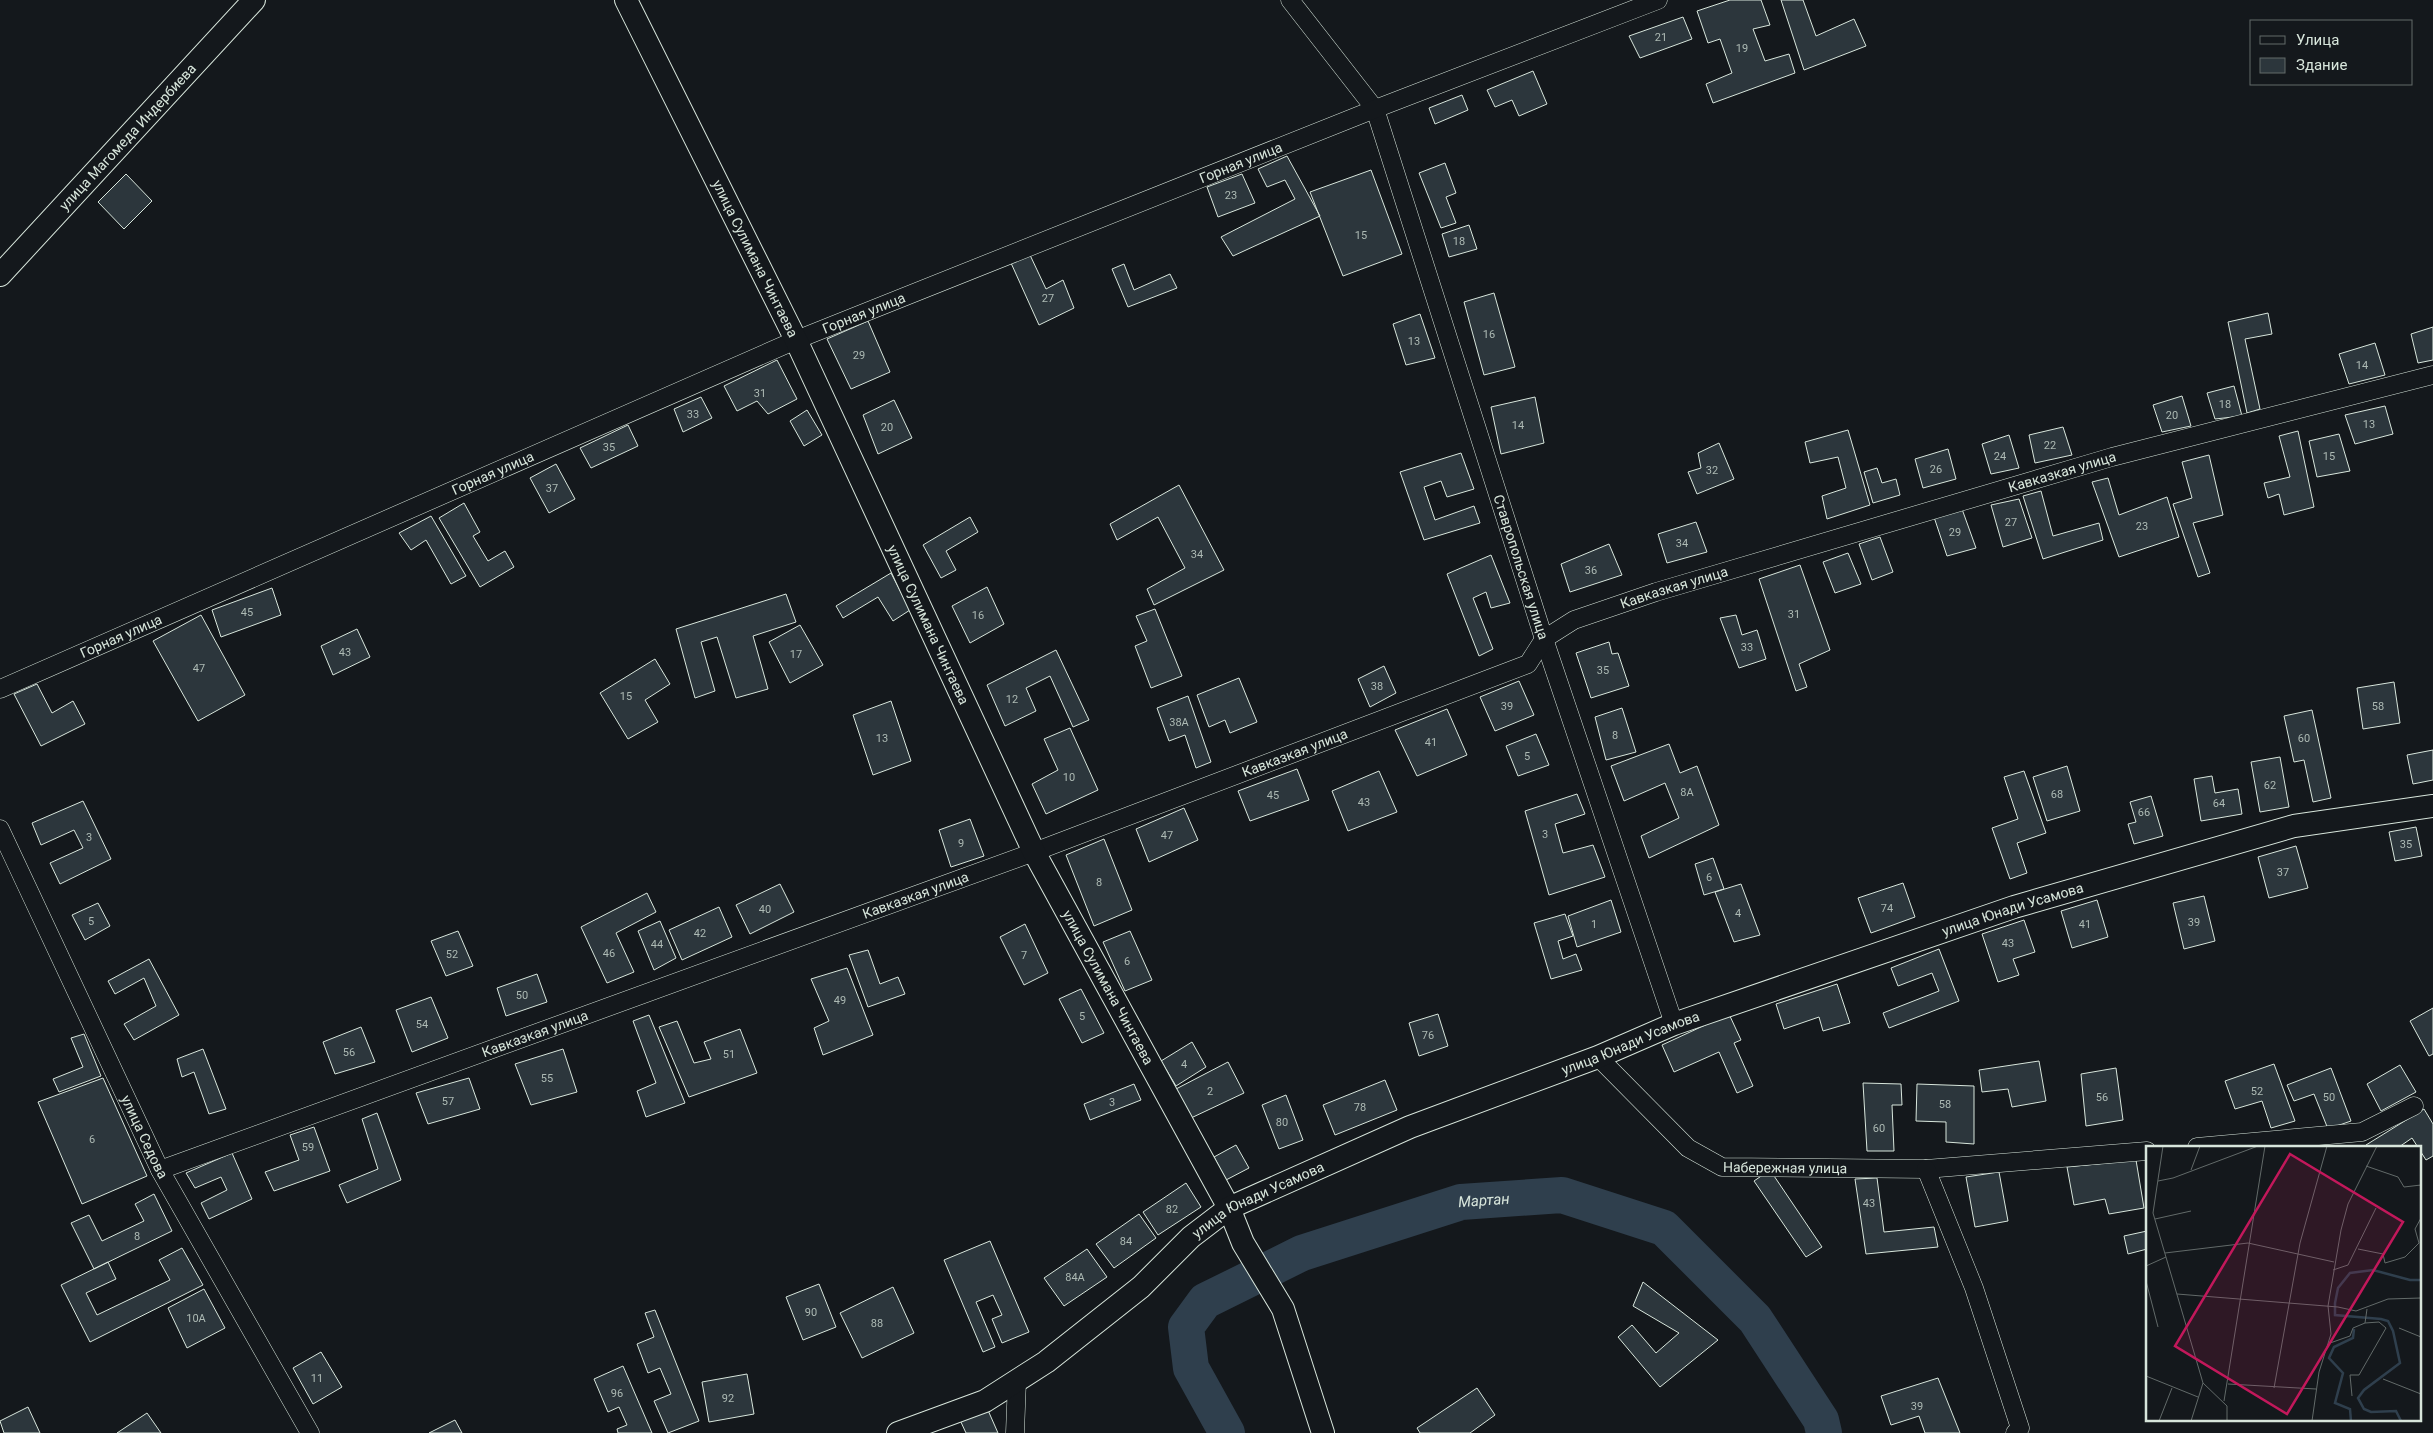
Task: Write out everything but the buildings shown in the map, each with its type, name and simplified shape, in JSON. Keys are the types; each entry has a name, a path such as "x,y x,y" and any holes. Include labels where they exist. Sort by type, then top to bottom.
{"street":[{"name":"улица Магомеда Индербиева","path":"0,275 254,0"},
{"name":"улица Сулимана Чинтаева","path":"626,0 796,340 1034,852 1229,1208 1243,1244 1283,1309 1323,1433"},
{"path":"1290,0 1375,109"},
{"name":"Горная улица","path":"0,689 796,340 1375,109 1658,0"},
{"name":"Ставропольская улица","path":"1375,109 1544,639 1674,1024"},
{"name":"Кавказкая улица","path":"160,1170 1034,852 1528,664 1544,639 1574,620 1656,592 2112,457 2433,375"},
{"name":"улица Юнади Усамова","path":"898,1433 986,1400 1046,1362 1140,1287 1191,1237 1229,1208 1410,1127 1598,1057 1674,1024 2014,907 2285,828 2433,806"},
{"name":"улица Седова","path":"0,829 160,1170 310,1433"},
{"name":"Набережная улица","path":"1598,1057 1688,1148 1722,1167 1926,1169 2146,1151"},
{"path":"2208,1146 2362,1132 2414,1106"},
{"path":"1926,1169 1974,1288 2020,1428 2015,1433"},
{"path":"1015,1433 1018,1380"}],"waterway":[{"name":"Мартан","path":"1227,1433 1191,1368 1186,1327 1205,1301 1302,1253 1461,1202 1562,1195 1664,1228 1755,1319 1821,1420 1824,1433"}]}
